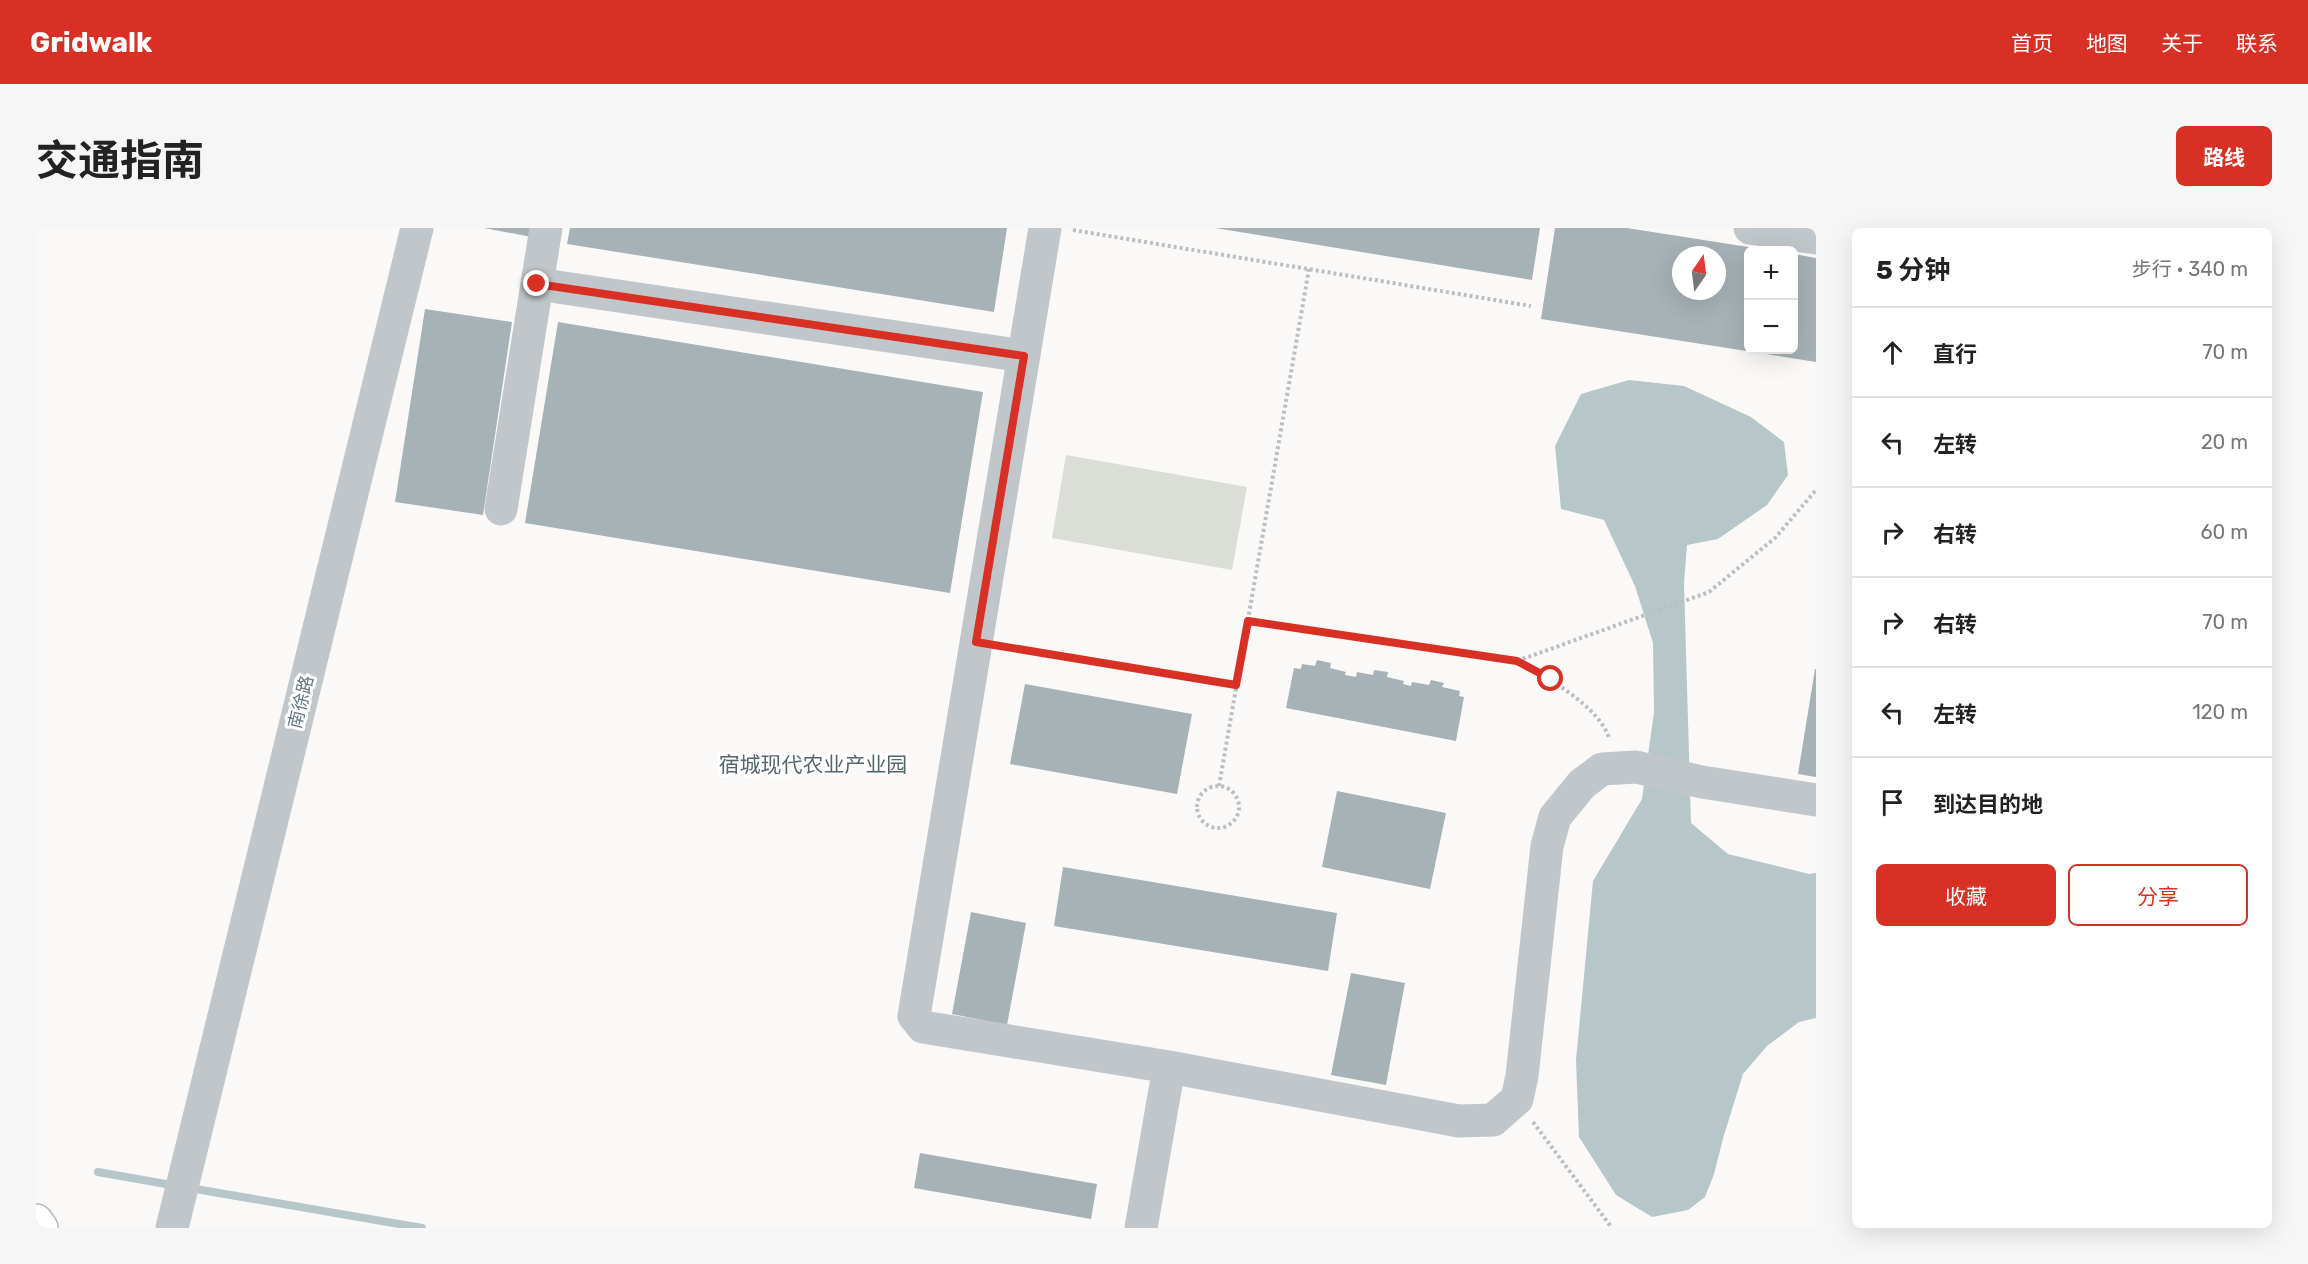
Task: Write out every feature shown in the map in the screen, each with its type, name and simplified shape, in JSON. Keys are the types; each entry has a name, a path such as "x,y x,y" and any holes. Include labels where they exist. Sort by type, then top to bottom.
{"main road":[{"path":"36,1221 41,1228"}],"street":[{"name":"南徐路","path":"179,1200 417,228"},
{"path":"501,509 546,228"},
{"path":"1750,228 1816,238"},
{"path":"1059,229 1024,356 914,1016 923,1027 1169,1067 1459,1121 1493,1120 1517,1100 1522,1076 1547,846 1555,817 1581,784 1602,769 1627,767 1702,782 1816,800"},
{"path":"537,284 1024,356"},
{"path":"1142,1224 1169,1067"}],"path":[{"path":"1059,229 1531,306"},
{"path":"1219,786 1309,269"},
{"path":"1517,661 1709,592 1775,538 1816,490"},
{"path":"1248,621 1517,661 1551,679 1586,706 1607,732 1627,767"},
{"path":"976,642 1236,685"},
{"path":"1219,786 1226,787 1236,796 1239,809 1234,821 1222,828 1215,828 1203,822 1197,809 1197,802 1205,790 1219,786"},
{"path":"1517,1100 1612,1228"}],"shaded area":[{"path":"1629,380 1684,386 1751,417 1784,442 1788,475 1767,505 1718,539 1687,545 1684,583 1691,823 1728,854 1809,874 1816,873 1816,1018 1799,1022 1767,1046 1743,1074 1714,1174 1705,1197 1688,1210 1652,1217 1616,1195 1579,1137 1576,1060 1593,881 1642,799 1654,712 1653,643 1635,586 1604,520 1561,509 1555,446 1581,394"},
{"path":"1066,455 1247,487 1232,570 1052,538"}],"building":[{"path":"484,228 533,228 532,237"},
{"path":"570,228 1007,228 994,312 567,244"},
{"path":"1215,228 1540,228 1532,280"},
{"path":"1555,228 1627,228 1744,246 1744,351 1541,319"},
{"path":"1798,255 1816,258 1816,362 1765,354 1798,354"},
{"path":"425,309 512,322 483,515 395,502"},
{"path":"558,322 983,392 950,593 525,523"},
{"path":"1317,660 1331,663 1330,668 1346,672 1345,675 1356,677 1357,672 1373,675 1374,670 1388,672 1387,677 1404,681 1403,684 1411,686 1412,682 1429,685 1431,680 1444,683 1442,687 1460,691 1459,696 1464,697 1456,741 1286,708 1294,668 1301,669 1302,664 1315,666"},
{"path":"1816,669 1816,777 1798,774"},
{"path":"1025,684 1192,714 1177,794 1010,764"},
{"path":"1337,791 1446,813 1430,889 1322,867"},
{"path":"1063,867 1337,913 1328,971 1054,926"},
{"path":"971,912 1026,923 1007,1025 952,1014"},
{"path":"1351,973 1405,983 1386,1085 1331,1075"},
{"path":"920,1153 1097,1184 1091,1219 914,1188"}],"waterway":[{"path":"98,1172 177,1186"},
{"path":"190,1188 422,1228"}],"district":[{"name":"宿城现代农业产业园","path":"813,765"}],"route":[{"path":"537,284 1024,356 976,642 1236,685 1248,621 1517,661 1551,679"}]}
